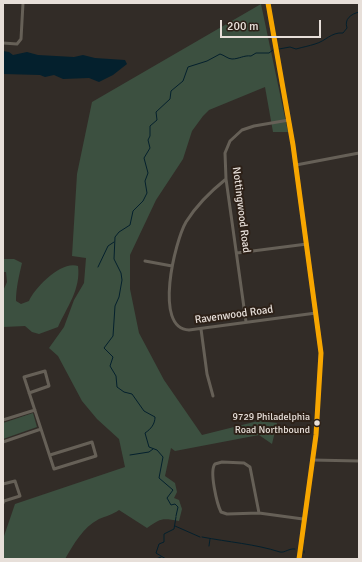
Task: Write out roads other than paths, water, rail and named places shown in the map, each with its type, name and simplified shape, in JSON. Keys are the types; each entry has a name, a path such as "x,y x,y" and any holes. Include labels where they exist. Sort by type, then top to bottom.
{"main road":[{"path":"268,3 296,165 320,339 321,372 312,460 303,519 299,559"}],"street":[{"path":"3,43 17,44 22,40 23,3"},
{"name":"Nottingwood Road","path":"246,322 226,179 225,153 233,138 247,128 289,120"},
{"path":"296,165 359,153"},
{"name":"Ravenwood Road","path":"226,179 209,194 186,222 178,241 172,266 170,296 174,322 180,328 186,330 316,313"},
{"path":"237,253 306,244"},
{"path":"145,261 172,266"},
{"path":"201,329 206,367 213,396"},
{"path":"30,393 49,386 45,371 24,378 54,469 96,456 92,442 50,455"},
{"path":"3,420 35,410"},
{"path":"3,442 41,429"},
{"path":"312,460 359,461"},
{"path":"259,513 252,474 248,465 241,462 222,462 215,464 212,468 213,476 221,512 227,514 259,513 303,519"},
{"path":"3,484 15,481 20,496 3,501"}],"water":[{"path":"3,51 9,52 13,55 27,52 38,55 74,57 83,55 95,58 125,60 127,64 113,75 99,82 89,78 63,79 54,75 45,77 40,75 3,74"}],"waterway":[{"path":"279,49 290,47 296,49 319,43 332,35 343,33 347,28 346,22 349,17 359,12"},
{"path":"176,516 178,507 175,504 171,505 167,498 173,490 159,478 163,457 157,450 149,447 145,433 152,426 155,417 144,411 132,394 124,392 117,387 116,376 110,366 113,357 104,348 113,336 115,306 119,297 122,280 121,273 114,259 115,237 119,232 130,225 133,211 143,201 147,193 145,181 148,173 144,158 150,148 148,140 150,136 150,126 157,120 156,112 170,99 171,91 183,81 188,67 207,61 220,54 235,59 251,56 256,53 269,53 273,50"},
{"path":"98,267 108,246 114,242"},
{"path":"130,455 149,452 153,449"},
{"path":"166,559 156,553 159,544 164,542 164,534 174,529 176,517"},
{"path":"175,526 200,537"},
{"path":"202,537 251,545 280,552 295,549"},
{"path":"209,546 210,539"},
{"path":"156,559 161,557"}],"place":[{"name":"9729 Philadelphia Road Northbound","path":"317,423"}]}
